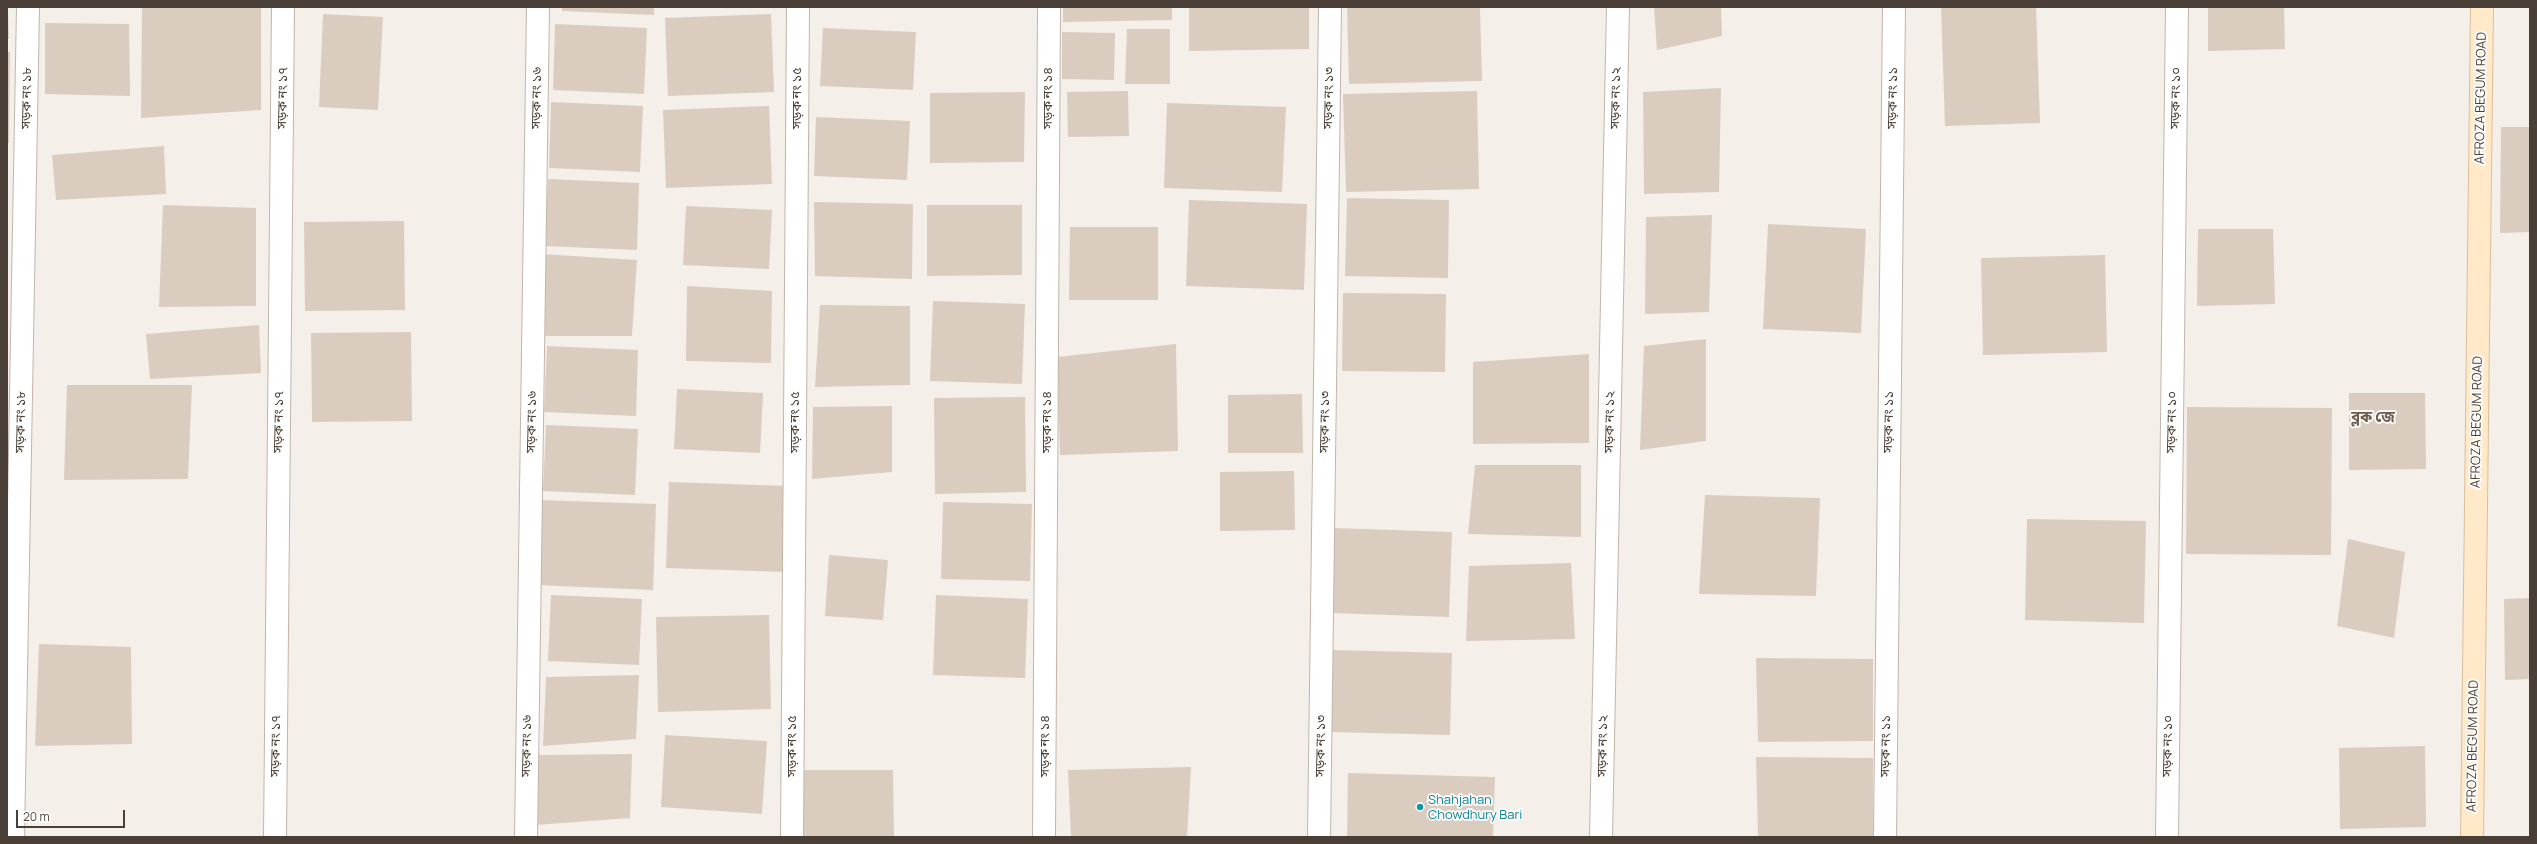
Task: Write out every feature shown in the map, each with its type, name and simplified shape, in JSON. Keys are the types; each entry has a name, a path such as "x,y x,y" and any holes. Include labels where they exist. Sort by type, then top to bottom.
{"street":[{"name":"সড়ক নং ১৮","path":"13,837 28,7"},
{"name":"সড়ক নং ১৭","path":"275,837 283,7"},
{"name":"সড়ক নং ১৬","path":"526,837 538,7"},
{"name":"সড়ক নং ১৫","path":"792,837 798,7"},
{"name":"সড়ক নং ১৪","path":"1044,837 1049,7"},
{"name":"সড়ক নং ১৩","path":"1319,837 1330,7"},
{"name":"সড়ক নং ১২","path":"1601,837 1618,7"},
{"name":"সড়ক নং ১১","path":"1884,837 1894,7"},
{"name":"সড়ক নং ১০","path":"2167,837 2177,7"},
{"name":"AFROZA BEGUM ROAD","path":"2472,837 2482,7"}],"building":[{"path":"142,7 261,7 261,110 141,118"},
{"path":"562,7 654,7 654,15 562,11"},
{"path":"1063,7 1172,7 1172,20 1063,22"},
{"path":"1189,7 1309,7 1309,49 1189,51"},
{"path":"1347,7 1480,7 1482,81 1349,84"},
{"path":"1654,7 1721,7 1722,36 1657,50"},
{"path":"1941,7 2036,7 2040,123 1945,126"},
{"path":"2208,7 2284,7 2285,49 2208,51"},
{"path":"8,8 9,39 7,39"},
{"path":"323,14 383,17 378,110 319,107"},
{"path":"771,14 774,92 668,96 665,18"},
{"path":"45,23 129,24 130,96 45,94"},
{"path":"555,24 647,28 644,94 553,90"},
{"path":"823,28 916,32 913,90 820,86"},
{"path":"1127,29 1170,29 1170,84 1125,84"},
{"path":"1062,32 1115,33 1114,80 1062,79"},
{"path":"7,52 10,52 9,143 7,143"},
{"path":"1721,88 1719,192 1644,194 1643,92"},
{"path":"1128,91 1129,136 1068,137 1067,92"},
{"path":"1477,91 1479,189 1346,192 1343,94"},
{"path":"1025,92 1024,162 930,163 930,93"},
{"path":"551,102 643,106 640,172 549,168"},
{"path":"1167,103 1286,107 1282,192 1164,188"},
{"path":"769,106 772,184 666,188 663,110"},
{"path":"816,117 910,121 907,180 814,176"},
{"path":"2501,127 2530,127 2530,232 2500,233"},
{"path":"164,146 166,194 56,200 52,155"},
{"path":"548,179 639,183 637,250 545,246"},
{"path":"1347,198 1449,200 1448,278 1345,276"},
{"path":"1189,200 1307,204 1304,290 1186,286"},
{"path":"814,202 913,204 912,279 815,276"},
{"path":"163,205 256,208 256,306 159,307"},
{"path":"927,205 1022,205 1022,275 927,276"},
{"path":"686,206 772,210 769,269 683,265"},
{"path":"1712,215 1709,312 1645,314 1646,217"},
{"path":"404,221 405,310 305,311 304,222"},
{"path":"1768,224 1866,229 1861,333 1763,329"},
{"path":"1070,227 1158,227 1158,300 1069,300"},
{"path":"2198,229 2273,229 2275,304 2197,306"},
{"path":"541,254 637,260 632,336 541,336"},
{"path":"2105,255 2107,352 1983,355 1981,258"},
{"path":"687,286 772,291 771,363 686,361"},
{"path":"1343,293 1446,294 1445,372 1342,371"},
{"path":"933,301 1025,304 1022,384 930,381"},
{"path":"820,305 910,306 910,385 815,387"},
{"path":"259,325 261,373 150,379 146,334"},
{"path":"411,332 412,421 312,422 311,333"},
{"path":"1706,339 1706,441 1640,450 1644,346"},
{"path":"1176,344 1178,451 1060,455 1057,357"},
{"path":"547,346 638,350 636,416 544,412"},
{"path":"1589,354 1589,443 1473,444 1473,362"},
{"path":"67,385 192,385 188,479 64,480"},
{"path":"677,389 763,393 760,453 674,449"},
{"path":"2349,393 2425,393 2426,469 2349,470"},
{"path":"1302,394 1303,453 1228,453 1228,395"},
{"path":"1025,397 1026,492 935,494 934,398"},
{"path":"892,406 892,472 812,479 813,407"},
{"path":"2187,407 2332,408 2331,555 2186,554"},
{"path":"546,425 638,429 635,495 543,491"},
{"path":"1475,465 1581,465 1581,537 1468,534"},
{"path":"1294,471 1295,530 1220,531 1220,472"},
{"path":"669,482 787,486 785,572 666,568"},
{"path":"1705,495 1820,498 1816,596 1699,594"},
{"path":"538,500 656,504 653,590 535,585"},
{"path":"943,502 1032,504 1030,581 941,579"},
{"path":"2027,519 2146,521 2144,623 2025,620"},
{"path":"1334,528 1452,532 1449,617 1331,613"},
{"path":"2348,539 2405,552 2394,638 2337,626"},
{"path":"829,555 888,560 883,620 825,616"},
{"path":"1571,563 1575,639 1466,641 1469,566"},
{"path":"551,595 642,599 639,665 548,661"},
{"path":"936,595 1028,599 1025,678 933,675"},
{"path":"2530,598 2530,679 2505,680 2504,599"},
{"path":"769,615 771,709 658,712 656,617"},
{"path":"39,644 131,647 132,744 35,746"},
{"path":"1332,650 1452,653 1450,735 1332,732"},
{"path":"1756,658 1873,659 1873,741 1758,742"},
{"path":"639,675 636,739 543,746 546,677"},
{"path":"665,735 767,741 762,814 661,807"},
{"path":"2425,746 2426,827 2340,829 2339,748"},
{"path":"632,754 630,818 535,825 539,755"},
{"path":"1756,757 1873,758 1873,837 1758,837"},
{"path":"1191,767 1187,837 1071,837 1068,770"},
{"path":"803,770 893,770 894,837 800,837"},
{"name":"Shahjahan Chowdhury Bari","path":"1348,773 1495,777 1493,837 1347,837"}],"place":[{"name":"Shahjahan Chowdhury Bari","path":"1420,807"}],"district":[{"name":"ব্লক জে","path":"2373,418"}]}
